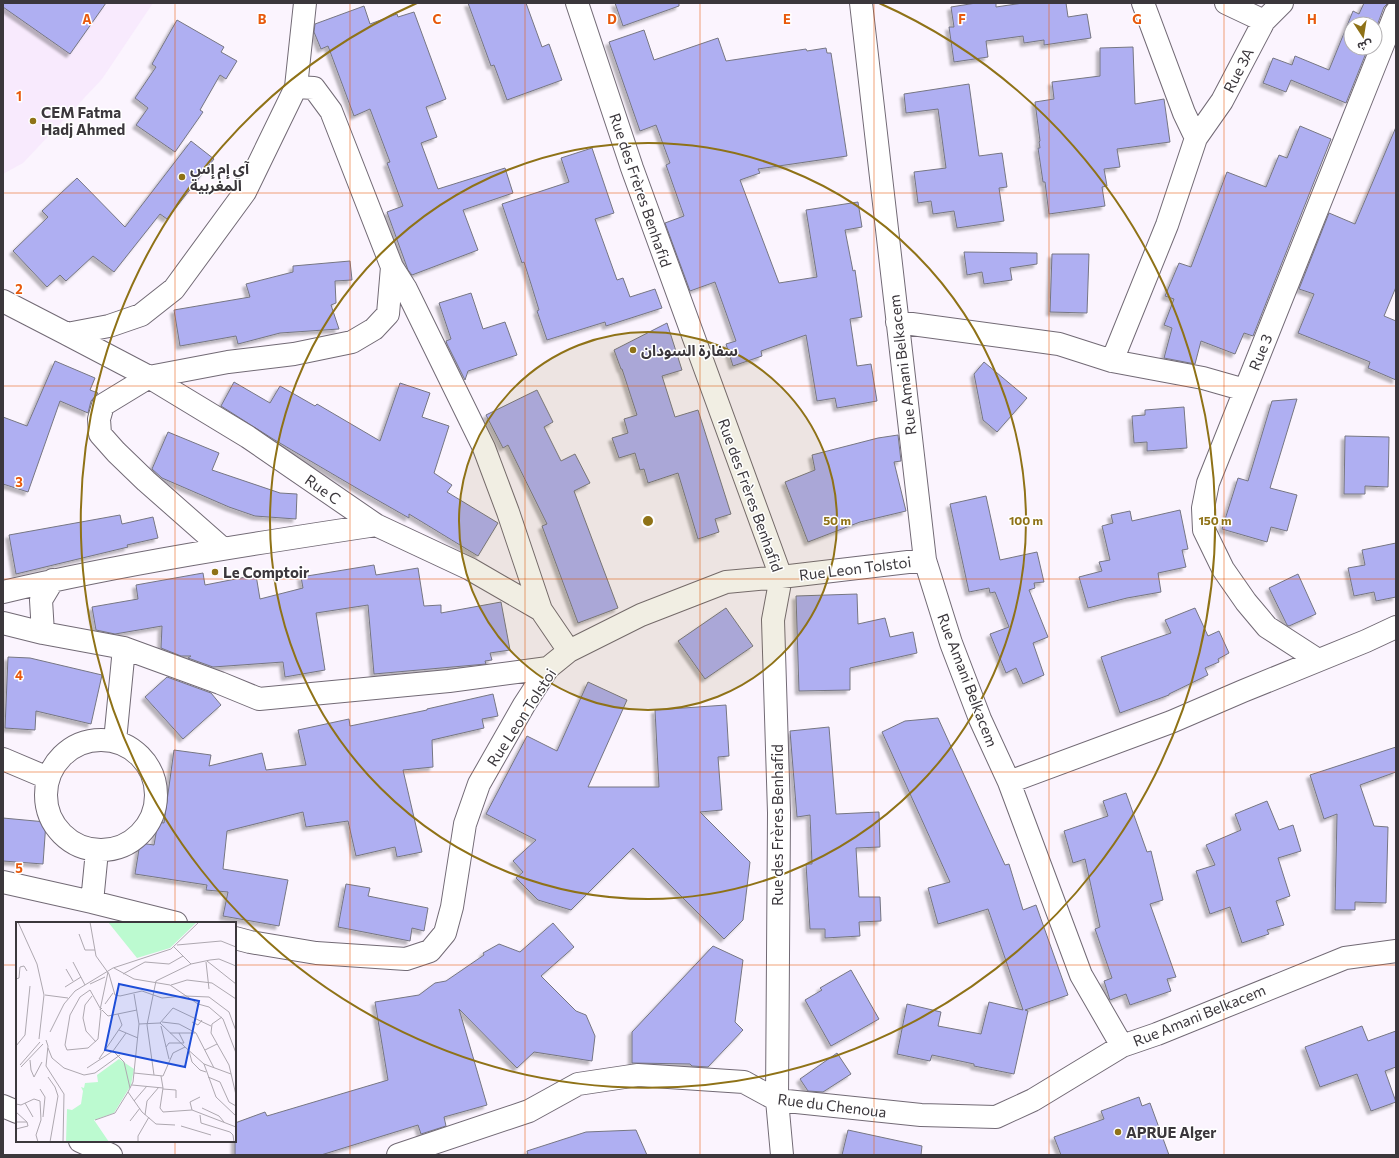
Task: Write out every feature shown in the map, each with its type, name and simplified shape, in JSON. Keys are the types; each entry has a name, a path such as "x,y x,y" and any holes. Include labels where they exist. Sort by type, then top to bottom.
{"street":[{"path":"67,334 109,326 141,315 174,289 245,192 296,87 305,3"},
{"name":"Rue des Frères Benhafid","path":"577,3 632,168 780,577 773,620 779,813 777,1100 782,1155"},
{"name":"Rue Amani Belkacem","path":"861,3 925,560 951,643 980,719 1009,782 1081,975 1122,1046 1157,1034 1345,958 1396,951"},
{"path":"1143,3 1184,113 1196,138"},
{"path":"1226,3 1264,20"},
{"name":"Rue 3A","path":"1112,361 1167,225 1196,138 1222,102 1264,20 1282,3"},
{"name":"Rue 3","path":"1318,660 1267,627 1250,607 1223,569 1204,530 1203,508 1208,483 1396,12"},
{"path":"296,87 314,88 330,111 392,267 406,289 484,448 508,512 541,610"},
{"path":"222,548 146,481 100,434 99,418 103,405 149,377 228,362 294,354 352,342 374,329 388,314 392,267"},
{"name":"Rue C","path":"3,301 149,377 248,437 376,526 470,569 541,610 569,651"},
{"path":"897,322 1059,344 1112,361 1203,378 1245,390"},
{"path":"3,592 53,580 222,548 376,526"},
{"name":"Rue Leon Tolstoi","path":"236,938 316,952 406,960 430,951 445,933 452,907 465,824 479,784 524,705 548,668 569,651 641,615 726,582 925,560"},
{"path":"43,634 40,600 53,580"},
{"path":"3,623 43,634 124,648 259,699 449,681 548,668"},
{"path":"1009,782 1171,722 1318,660 1366,642 1396,628"},
{"path":"115,741 124,648"},
{"path":"98,740 115,741 132,749 146,762 154,778 157,797 153,815 143,831 128,843 111,849 97,850 74,843 59,831 49,815 46,796 48,778 56,763 68,751 77,745 98,740"},
{"path":"3,759 48,778"},
{"path":"92,902 97,850"},
{"path":"3,882 172,922"},
{"name":"Rue du Chenoua","path":"398,1155 530,1111 578,1084 638,1075 744,1082 777,1100 921,1115 996,1117 1033,1100 1122,1046"},
{"path":"3,1106 16,1112"},
{"path":"82,1142 111,1155"}],"shaded area":[{"name":"CEM Fatma Hadj Ahmed","path":"3,3 153,3 102,79 23,163 3,174"}],"building":[{"path":"3,3 106,3 70,54 3,7"},
{"path":"468,3 526,3 542,47 549,44 562,80 507,100 494,65 491,66"},
{"path":"615,3 679,3 679,6 623,26"},
{"path":"976,3 996,3 996,7 1023,3 1066,3 1068,17 1087,14 1091,38 1044,45 1044,40 1024,43 1023,36 986,41 988,57 954,62 949,27 954,27 951,7"},
{"path":"1364,3 1388,3 1384,7 1381,16 1351,16 1353,11 1359,14"},
{"path":"364,6 370,24 397,14 398,17 414,12 446,99 426,107 437,137 421,143 438,189 505,168 513,193 463,210 478,250 412,275 408,270 387,212 403,206 387,163 390,162 370,109 354,116 328,46 321,49 314,32 315,24"},
{"path":"177,20 224,47 221,52 237,61 226,79 220,75 200,110 203,112 175,152 136,125 148,108 135,98 156,67 152,64"},
{"path":"644,30 654,60 718,38 726,61 806,49 807,51 826,48 827,53 831,53 847,156 758,169 760,173 740,180 779,283 817,277 806,210 858,202 862,227 845,230 853,271 855,270 862,317 850,319 857,366 871,364 877,401 837,408 835,398 817,401 806,335 761,351 762,356 733,366 726,344 736,341 715,282 690,291 665,223 684,216 666,165 670,163 656,125 640,131 609,42"},
{"path":"1343,36 1343,56 1365,56 1346,103 1291,80 1286,92 1263,83 1273,58 1292,65 1295,56 1329,70"},
{"path":"1133,47 1135,104 1164,99 1170,142 1117,149 1120,167 1104,169 1107,186 1102,187 1105,206 1049,214 1045,182 1043,182 1038,148 1040,148 1040,141 1035,102 1054,99 1052,82 1100,76 1100,48"},
{"path":"969,84 979,156 1002,153 1007,187 999,188 1004,221 957,228 954,211 933,214 931,201 918,203 914,172 946,168 938,109 906,113 904,94"},
{"path":"1300,126 1331,139 1253,336 1244,333 1235,354 1201,341 1195,364 1164,358 1172,328 1164,325 1174,299 1165,296 1179,263 1191,267 1227,172 1266,187 1279,155 1287,158"},
{"path":"1396,127 1396,287 1384,316 1396,321 1396,380 1368,368 1370,362 1298,333 1314,294 1299,289 1329,213 1355,224"},
{"path":"191,141 214,159 167,219 160,214 114,272 93,256 66,281 60,275 47,287 13,251 48,217 42,211 77,178 125,227"},
{"path":"592,148 614,213 595,219 617,280 623,278 630,297 655,289 662,308 606,326 605,322 547,340 537,311 539,310 524,262 522,263 502,204 569,182 561,158"},
{"path":"964,252 1037,253 1037,264 1010,268 1012,280 984,284 982,272 967,275"},
{"path":"1052,254 1089,254 1087,313 1050,312"},
{"path":"350,261 352,280 335,281 336,303 331,305 339,329 280,333 238,344 236,336 180,346 174,310 250,297 246,284 293,272 293,266"},
{"path":"471,293 483,329 505,322 517,355 468,371 465,380 447,344 446,341 451,339 439,303"},
{"path":"667,323 682,370 662,376 675,417 698,410 731,514 715,519 719,532 698,539 678,473 648,483 644,469 640,470 635,453 619,458 612,438 628,433 624,419 637,415 622,369 614,350"},
{"path":"55,361 95,378 90,390 98,393 91,401 88,413 60,401 28,492 3,484 3,417 27,426"},
{"path":"984,362 1027,398 997,432 983,420 974,374"},
{"path":"234,382 270,403 280,386 315,406 317,404 380,441 400,383 430,393 422,417 449,426 434,473 452,485 447,492 498,523 478,556 409,514 409,518 365,493 273,439 221,406"},
{"path":"537,390 553,422 544,427 561,461 575,454 590,483 574,491 618,608 578,623 542,526 547,524 508,445 503,448 486,415"},
{"path":"1297,399 1270,488 1297,495 1287,531 1271,527 1267,542 1222,529 1238,478 1248,481 1272,401"},
{"path":"1184,407 1187,448 1147,451 1147,442 1134,443 1132,416 1145,415 1145,410"},
{"path":"168,432 219,453 212,470 280,493 297,494 296,519 255,516 229,507 162,478 152,469"},
{"path":"898,435 901,461 894,462 906,511 860,522 808,542 785,482 815,470 812,455 878,438"},
{"path":"1345,436 1389,437 1388,487 1365,486 1365,494 1344,494"},
{"path":"986,496 1000,560 1037,552 1044,582 1034,583 1035,588 1029,590 1048,637 1033,643 1044,675 1023,684 1016,668 1006,673 990,634 1009,627 995,592 990,593 989,588 969,592 950,504"},
{"path":"1180,510 1188,549 1182,550 1186,567 1158,573 1161,592 1127,598 1088,608 1079,577 1102,571 1099,562 1110,560 1102,526 1113,523 1111,515 1130,511 1132,521"},
{"path":"120,515 122,524 153,517 158,538 127,545 128,547 16,574 9,535"},
{"path":"1396,543 1396,597 1376,601 1374,592 1354,596 1348,568 1365,565 1362,550"},
{"path":"374,565 376,575 418,568 424,606 441,605 441,613 501,602 510,650 490,653 492,660 485,661 486,664 374,674 368,605 316,613 325,670 285,677 283,662 213,667 188,658 191,656 181,656 161,648 162,626 115,634 96,630 92,607 138,599 136,585 203,573 205,585 256,575 260,599 303,588 301,577"},
{"path":"1298,574 1316,614 1289,626 1287,625 1269,588"},
{"path":"857,594 858,624 885,618 890,637 913,632 917,653 850,668 850,690 799,691 796,596"},
{"path":"726,608 753,646 705,679 678,641"},
{"path":"1195,608 1208,636 1219,631 1229,653 1218,659 1219,662 1205,668 1208,675 1169,695 1120,713 1101,657 1171,633 1165,620"},
{"path":"8,657 30,658 102,675 91,724 36,711 35,730 5,728"},
{"path":"167,677 211,693 221,705 183,739 145,697"},
{"path":"588,682 627,700 588,787 659,787 655,710 726,705 729,756 718,757 722,810 700,812 750,862 743,920 724,939 633,848 571,910 538,900 516,878 523,872 513,861 536,840 486,814 527,736 557,751"},
{"path":"493,694 498,716 482,719 484,728 432,740 433,767 403,770 422,852 397,857 395,847 356,856 348,821 306,827 303,812 227,831 223,869 288,880 279,926 223,916 228,892 206,890 207,885 135,874 140,843 154,845 158,822 164,823 174,750 211,755 209,766 262,753 266,770 306,765 298,730 349,719 350,726 427,710"},
{"path":"938,718 1005,865 1009,864 1023,910 1036,905 1068,995 1025,1010 1028,1011 1014,1074 974,1066 974,1064 932,1055 930,1061 897,1054 907,1004 941,1012 938,1026 981,1034 989,1002 1023,1010 988,909 938,924 928,888 950,882 882,732 905,721"},
{"path":"829,727 836,814 879,812 880,847 856,848 859,897 880,897 881,921 859,922 860,936 825,938 825,929 810,929 806,864 812,864 810,815 797,817 790,731"},
{"path":"1396,747 1396,772 1360,785 1374,826 1388,827 1386,903 1355,902 1355,910 1335,910 1337,814 1324,819 1310,775"},
{"path":"1126,793 1147,852 1151,851 1163,900 1150,904 1176,977 1167,979 1171,991 1130,1005 1126,994 1110,1000 1104,981 1112,978 1095,929 1100,927 1085,859 1073,863 1064,831 1108,816 1103,801"},
{"path":"1267,801 1279,830 1293,825 1301,851 1278,858 1290,896 1276,901 1284,925 1267,930 1269,934 1242,943 1230,907 1210,914 1196,871 1215,865 1206,845 1241,830 1235,814"},
{"path":"3,818 46,822 43,864 3,861"},
{"path":"346,884 370,888 368,896 428,908 424,931 412,928 410,941 338,927"},
{"path":"553,923 574,947 541,976 576,1011 586,1015 595,1036 592,1061 534,1052 517,1068 459,1009 487,1105 444,1117 446,1126 421,1134 418,1125 321,1155 235,1155 236,1123 265,1112 267,1116 388,1080 375,1002 419,995 435,983 446,981 484,955 483,953 499,944 520,952"},
{"path":"713,946 743,960 735,1022 743,1030 708,1067 692,1066 690,1064 632,1063 632,1032"},
{"path":"851,970 879,1019 831,1046 805,1000 822,990 820,988"},
{"path":"1362,1026 1368,1041 1396,1031 1396,1067 1385,1071 1396,1102 1371,1111 1357,1074 1320,1087 1305,1047"},
{"path":"837,1053 851,1074 823,1092 808,1091 800,1079"},
{"path":"1139,1097 1142,1106 1150,1103 1169,1155 1061,1155 1054,1137 1104,1119 1101,1111"},
{"path":"636,1130 647,1155 528,1155 527,1151 586,1132"},
{"path":"848,1130 922,1146 921,1155 842,1155"}],"place":[{"name":"CEM Fatma Hadj Ahmed","path":"33,121"},
{"name":"آي إم إس المغربية","path":"182,177"},
{"name":"سفارة السودان","path":"633,350"},
{"name":"Le Comptoir","path":"215,572"},
{"name":"APRUE Alger","path":"1118,1132"}]}
